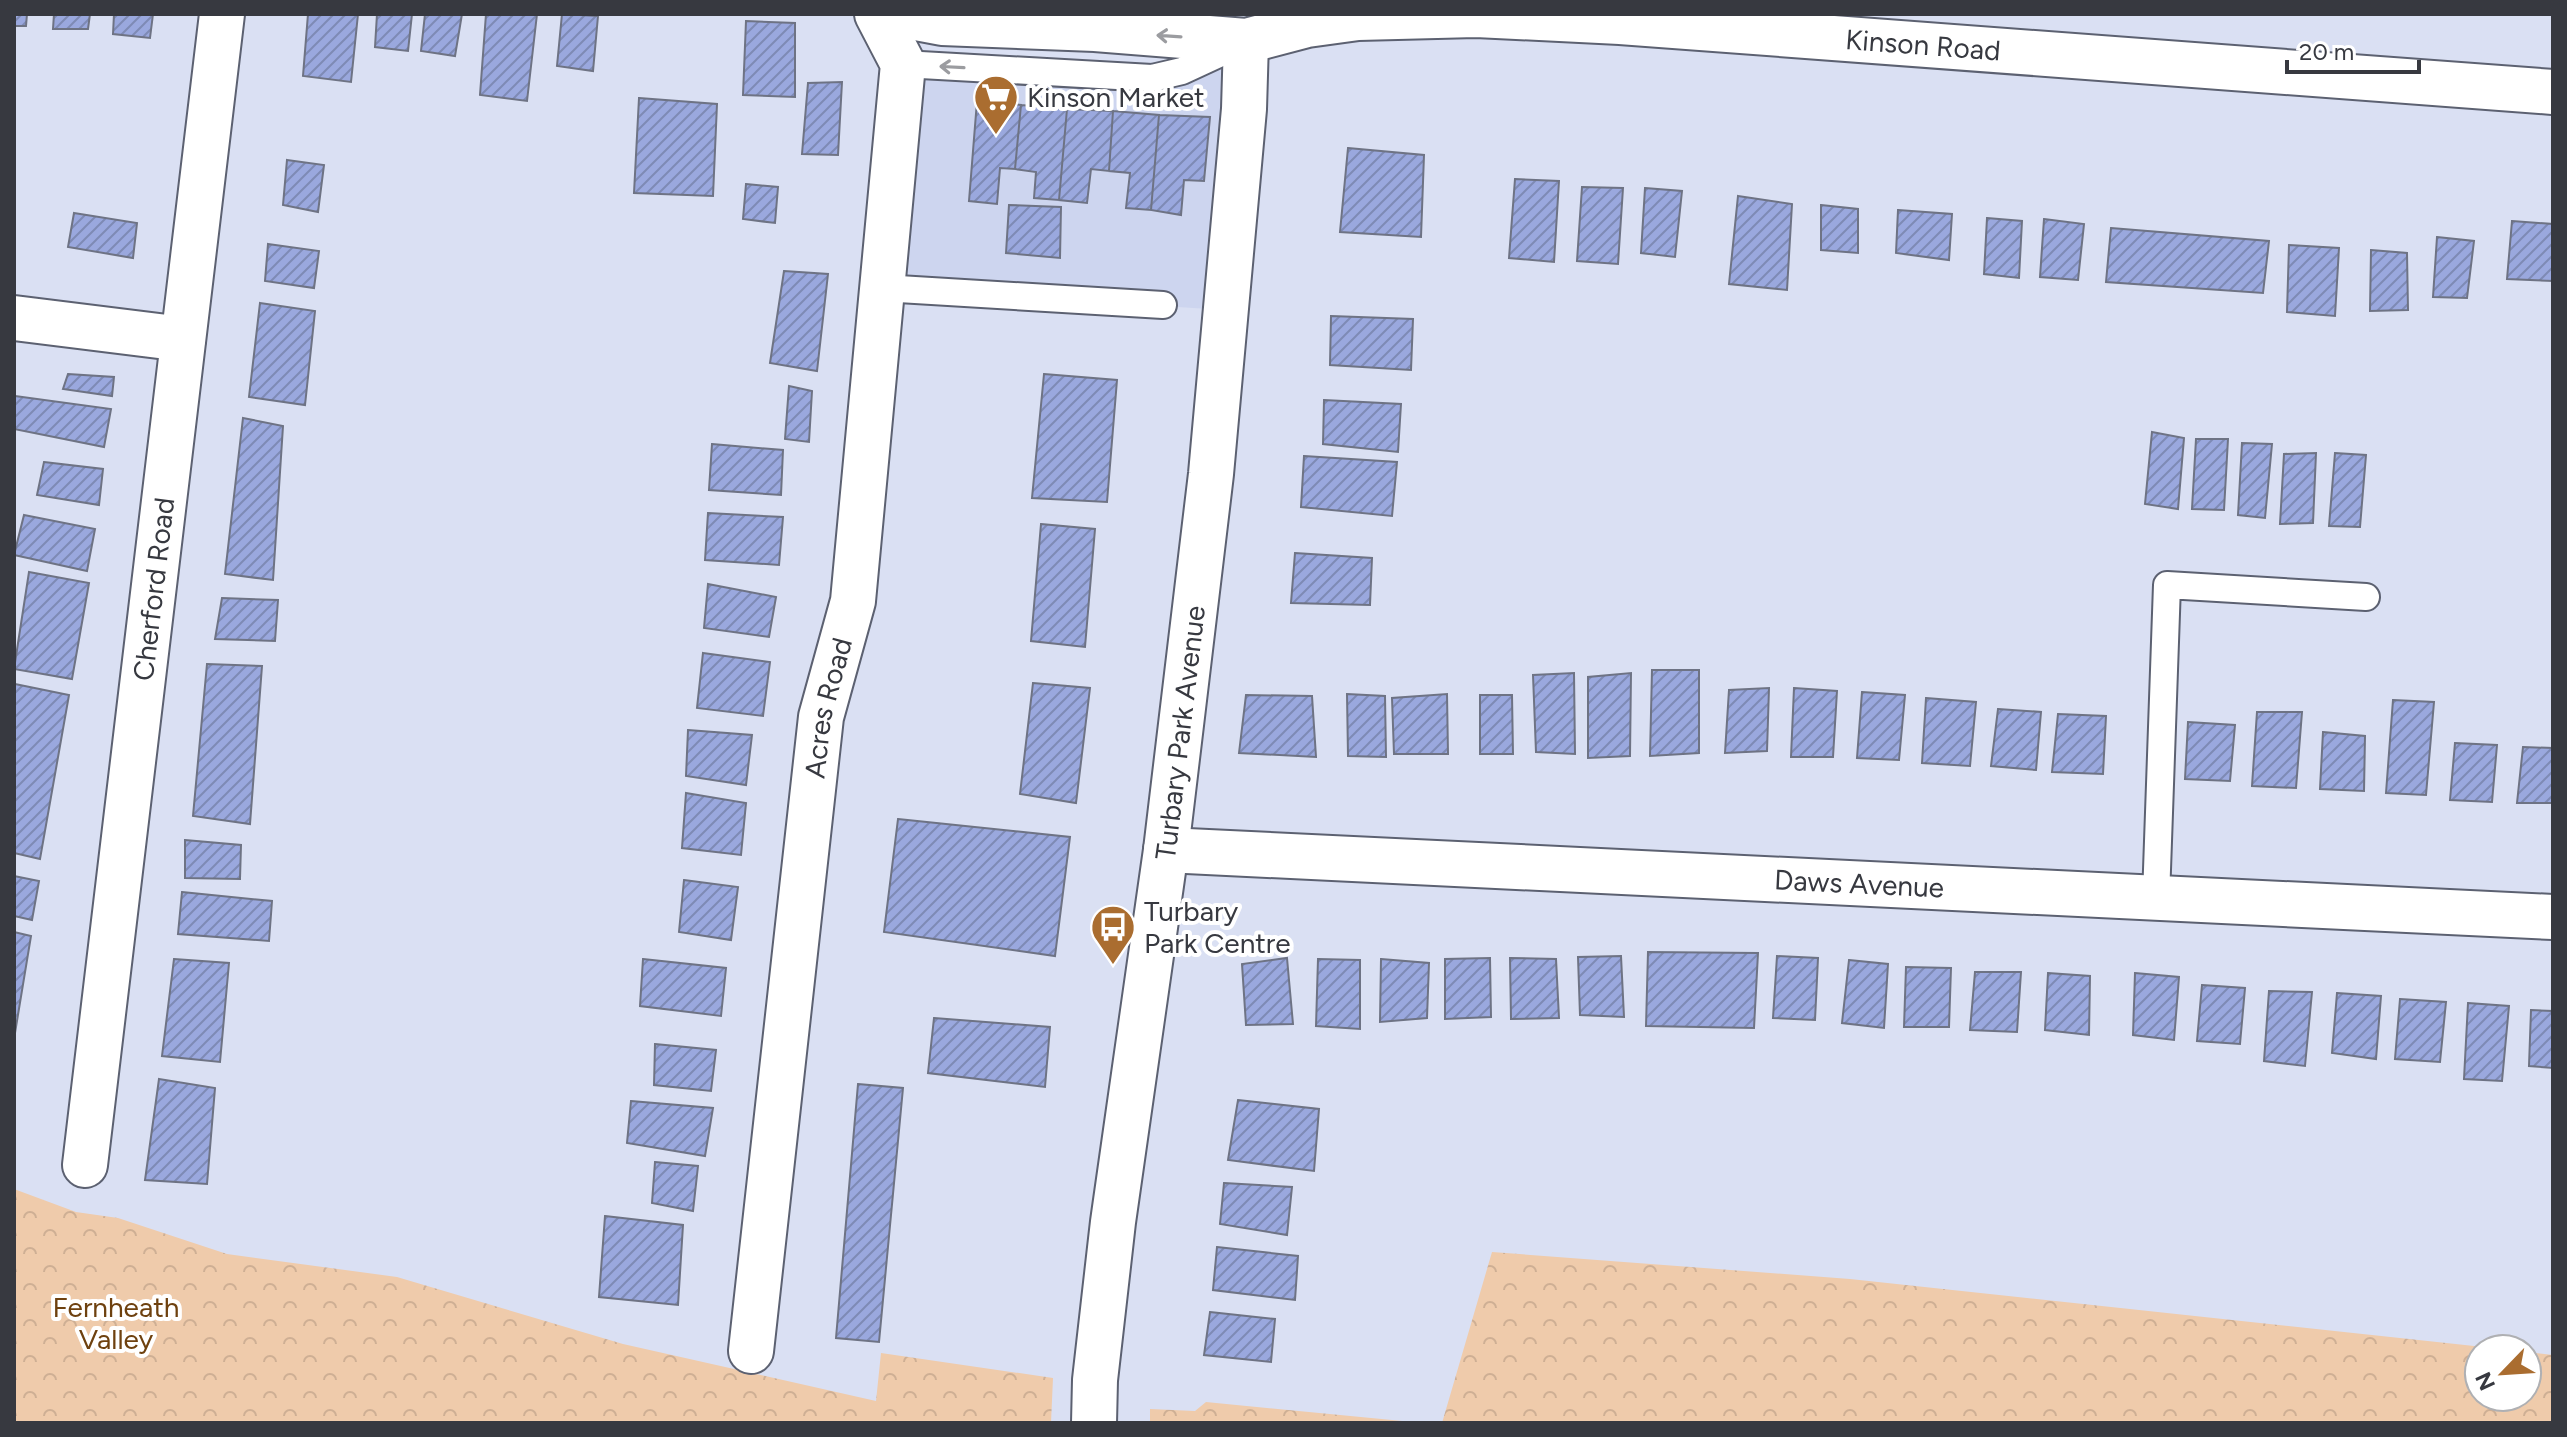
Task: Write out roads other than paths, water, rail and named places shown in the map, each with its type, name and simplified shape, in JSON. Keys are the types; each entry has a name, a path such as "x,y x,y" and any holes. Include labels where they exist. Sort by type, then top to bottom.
{"street":[{"name":"Cherford Road","path":"85,1165 222,14"},
{"path":"877,14 903,64 942,23"},
{"name":"Kinson Road","path":"894,14 942,23 1095,29 1246,41 1307,25 1358,18 1476,15 1620,18 2553,92"},
{"path":"1210,14 1246,41"},
{"name":"Turbary Park Avenue","path":"1094,1423 1095,1380 1113,1222 1166,850 1211,474 1244,109 1246,41"},
{"name":"Acres Road","path":"751,1351 821,717 853,601 903,64"},
{"path":"14,318 183,339"},
{"name":"Daws Avenue","path":"1166,850 2553,917"}],"lane":[{"path":"903,64 1152,78 1182,71 1246,41"},
{"path":"882,288 1163,305"},
{"path":"2156,898 2167,585 2366,597"}],"place":[{"name":"Kinson Market","path":"996,136"},
{"name":"Turbary Park Centre","path":"1113,966"}],"park label":[{"name":"Fernheath Valley","path":"116,1323"}]}
